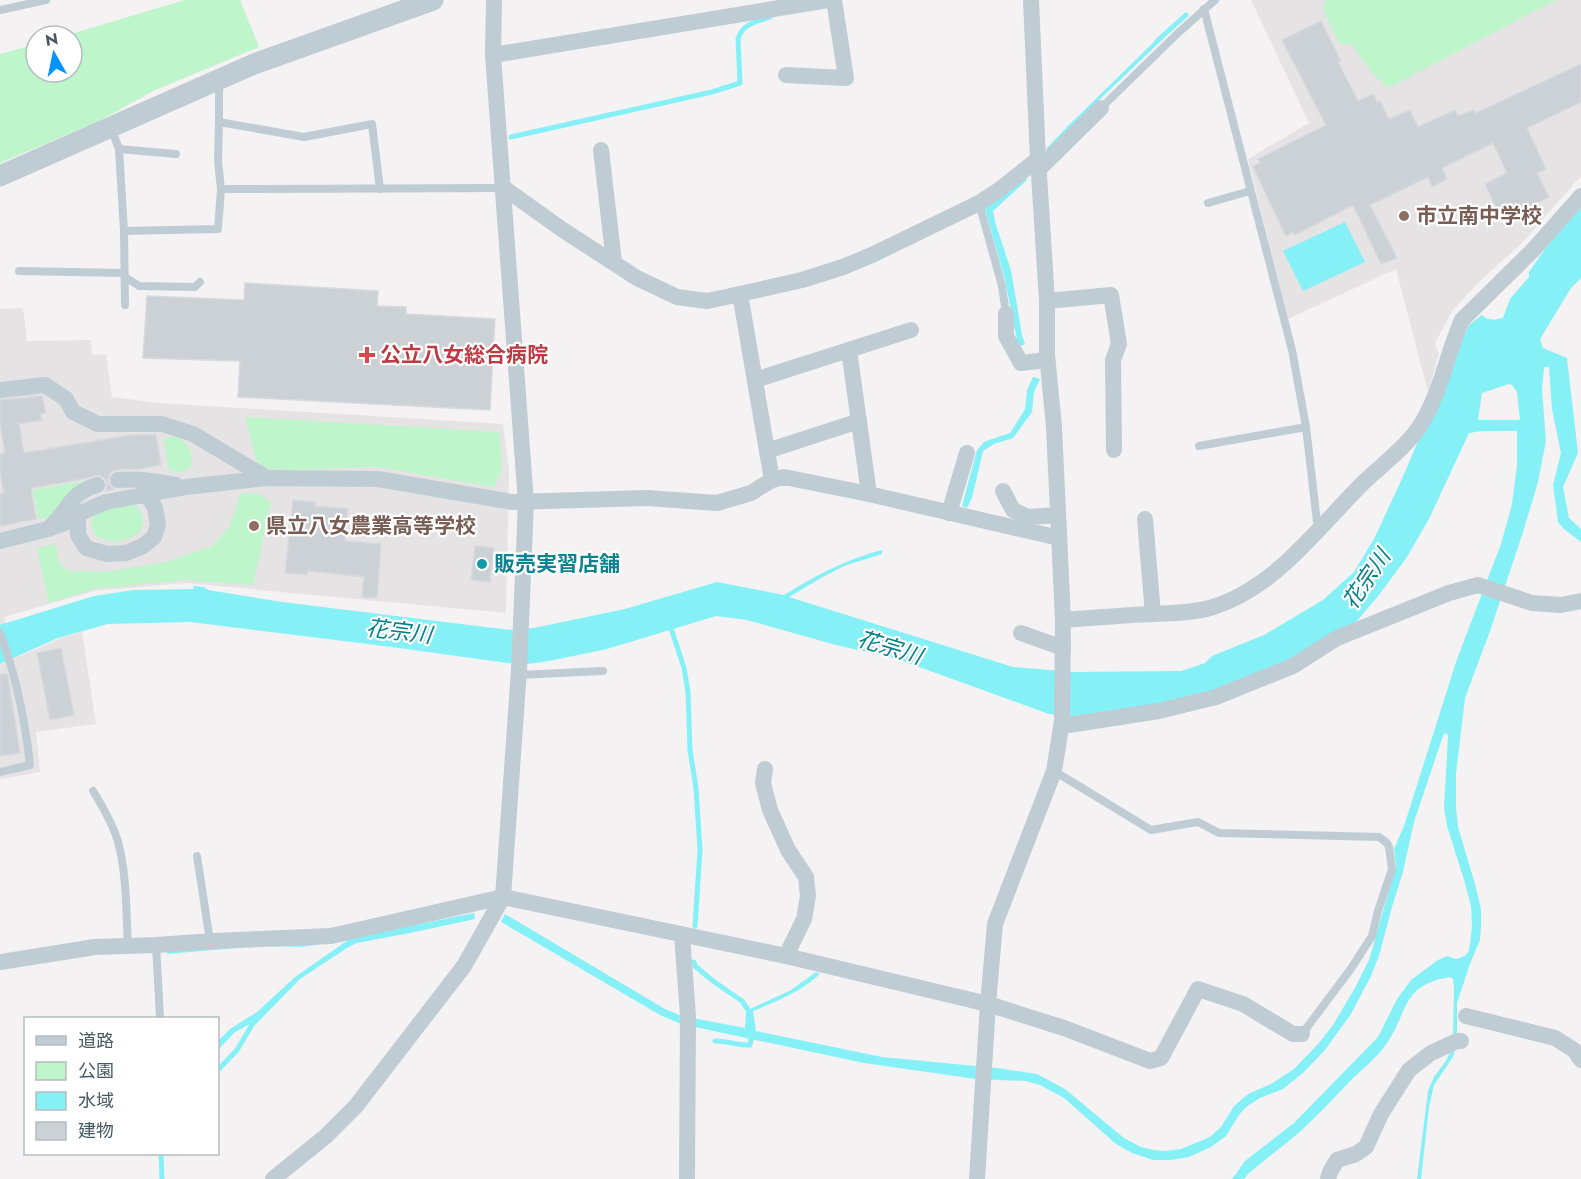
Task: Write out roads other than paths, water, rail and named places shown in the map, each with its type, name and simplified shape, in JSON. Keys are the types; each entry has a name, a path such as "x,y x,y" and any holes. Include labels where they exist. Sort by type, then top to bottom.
{"street":[{"path":"0,176 254,64 433,0"},
{"path":"273,1179 326,1136 356,1106 464,966 503,897 519,672 526,503 493,55 494,0"},
{"path":"493,55 828,0"},
{"path":"786,75 846,78 834,0"},
{"path":"977,1179 995,924 1054,771 1062,724 1063,620 1053,427 1047,360 1047,301 1030,0"},
{"path":"504,188 637,278 676,297 707,300 802,279 843,267 979,203 1038,164 1101,108"},
{"path":"601,150 614,262"},
{"path":"1063,620 1182,613 1211,608 1235,599 1278,569 1403,446 1420,425 1431,402 1462,320 1533,250 1581,196"},
{"path":"740,294 772,480"},
{"path":"1047,301 1112,295 1119,344 1113,360 1114,450"},
{"path":"1006,314 1006,336 1021,363 1047,360"},
{"path":"755,380 911,330"},
{"path":"849,350 869,494"},
{"path":"0,390 45,385 66,399 73,412 98,424 162,424 193,434 267,478"},
{"path":"767,451 859,421"},
{"path":"949,513 967,453"},
{"path":"0,541 48,529 106,502 186,487 267,478 378,479 526,503 647,498 717,503 751,493 772,480 784,477 869,494 1059,538"},
{"path":"118,480 155,481 186,487"},
{"path":"48,529 60,518 76,495 97,485"},
{"path":"1003,491 1013,510 1028,517 1058,515"},
{"path":"78,514 78,536 86,548 107,554 126,553 143,546 154,537 158,525 155,508 150,499 143,495"},
{"path":"1145,519 1153,614"},
{"path":"1062,724 1159,711 1216,697 1293,666 1337,638 1449,593 1478,585 1532,603 1561,605 1581,601"},
{"path":"1021,633 1063,648"},
{"path":"765,768 763,783 770,810 788,850 806,877 808,896 804,919 786,956"},
{"path":"0,962 95,947 331,936 503,897 786,956 988,1005 1064,1028 1150,1061 1161,1058 1198,989 1243,1004 1293,1034 1302,1034"},
{"path":"682,935 688,1022 687,1179"},
{"path":"1466,1016 1556,1038 1574,1050 1581,1060"},
{"path":"1328,1179 1337,1160 1356,1154 1366,1147 1381,1114 1409,1070 1431,1053 1461,1041"}],"lane":[{"path":"0,10 46,0"},
{"path":"1101,108 1215,0"},
{"path":"1204,9 1292,350 1306,427 1317,522"},
{"path":"124,231 218,229 221,189 218,161 219,80"},
{"path":"219,122 304,137 372,124 380,189"},
{"path":"111,128 119,148 124,231 125,305"},
{"path":"119,148 176,154"},
{"path":"221,189 504,188"},
{"path":"1208,203 1250,191"},
{"path":"979,203 1002,286 1006,314"},
{"path":"20,271 124,275 139,286 195,287 200,282"},
{"path":"1199,446 1306,427"},
{"path":"0,633 11,662 27,736 30,765 0,772"},
{"path":"519,672 603,671"},
{"path":"1054,771 1151,830 1198,822 1219,833 1379,837 1387,843 1392,869 1372,936 1350,970 1302,1034"},
{"path":"93,791 118,841 122,864 128,946"},
{"path":"196,856 210,941"},
{"path":"156,945 160,1017"}],"water":[{"path":"1160,36 1163,39 1048,151 1046,149 1069,125"},
{"path":"1023,175 1027,180 993,211 1011,270 1025,344 1021,346 1017,340 1005,280 985,209"},
{"name":"花宗川","path":"1581,208 1581,278 1571,288 1540,339 1543,348 1567,358 1578,453 1563,487 1569,518 1581,529 1581,542 1558,522 1553,485 1561,453 1552,409 1549,367 1544,367 1542,390 1546,441 1538,482 1490,631 1465,698 1456,774 1456,807 1458,827 1481,909 1481,926 1480,940 1457,1003 1457,1036 1453,1036 1453,979 1450,977 1434,981 1422,987 1408,1002 1393,1034 1378,1055 1303,1129 1244,1179 1232,1179 1245,1161 1294,1123 1378,1037 1397,999 1411,980 1438,960 1447,956 1456,959 1465,956 1469,951 1472,926 1471,906 1447,826 1444,808 1448,736 1446,733 1414,822 1403,872 1379,956 1351,1014 1325,1050 1304,1072 1283,1089 1260,1098 1246,1107 1226,1136 1211,1147 1189,1157 1153,1160 1132,1153 1116,1144 1064,1098 1040,1085 1026,1081 976,1079 864,1063 681,1024 660,1015 501,922 505,914 665,1009 682,1016 745,1028 748,1010 791,990 816,972 820,974 805,986 753,1011 756,1031 882,1057 1037,1074 1065,1089 1124,1138 1141,1147 1165,1151 1181,1149 1210,1137 1221,1127 1234,1106 1248,1094 1271,1084 1294,1069 1318,1044 1333,1025 1369,960 1396,866 1394,849 1404,826 1457,659 1501,544 1512,504 1517,465 1517,431 1469,433 1429,519 1407,557 1356,622 1284,665 1194,698 1077,718 1049,714 897,659 836,645 747,620 716,616 607,649 528,664 190,622 108,624 58,638 0,664 0,625 94,596 133,590 204,587 208,590 282,602 510,630 534,628 625,609 717,582 784,595 831,569 882,550 882,554 844,566 789,597 1013,667 1074,672 1181,671 1205,663 1212,656 1264,635 1323,600 1354,572 1375,537 1469,325 1482,315 1491,320 1503,318 1510,299 1529,277 1529,272 1549,243","holes":["1512,385 1517,392 1520,420 1478,420 1482,393"]},
{"path":"1345,222 1365,262 1303,291 1283,251"},
{"path":"1033,377 1040,379 1034,392 1032,412 1013,438 994,444 983,451 972,498 967,508 962,506 977,450 984,442 1010,433 1025,409 1027,390"},
{"path":"474,913 475,919 357,943 347,948 300,979 255,1025 252,1023 235,1032 219,1049 219,1040 230,1029 257,1012 295,977 348,940 301,947 259,946 167,954 167,951 390,930"},
{"path":"1451,1050 1455,1050 1453,1057 1434,1085 1429,1107 1421,1179 1417,1179 1428,1091"}],"waterway":[{"path":"1157,41 1186,15"},
{"path":"511,137 712,92 740,83 738,39 740,34 751,24 770,17"},
{"path":"670,625 684,668 688,692 690,750 696,788 700,850 695,926"},
{"path":"694,962 695,966 713,981 742,1001 750,1013"},
{"path":"219,1069 237,1050 256,1018"},
{"path":"715,1041 750,1045 752,1033"},
{"path":"161,1155 162,1179"}],"place":[{"name":"市立南中学校","path":"1404,216"},
{"name":"公立八女総合病院","path":"367,355"},
{"name":"県立八女農業高等学校","path":"254,526"},
{"name":"販売実習店舗","path":"482,564"}]}
